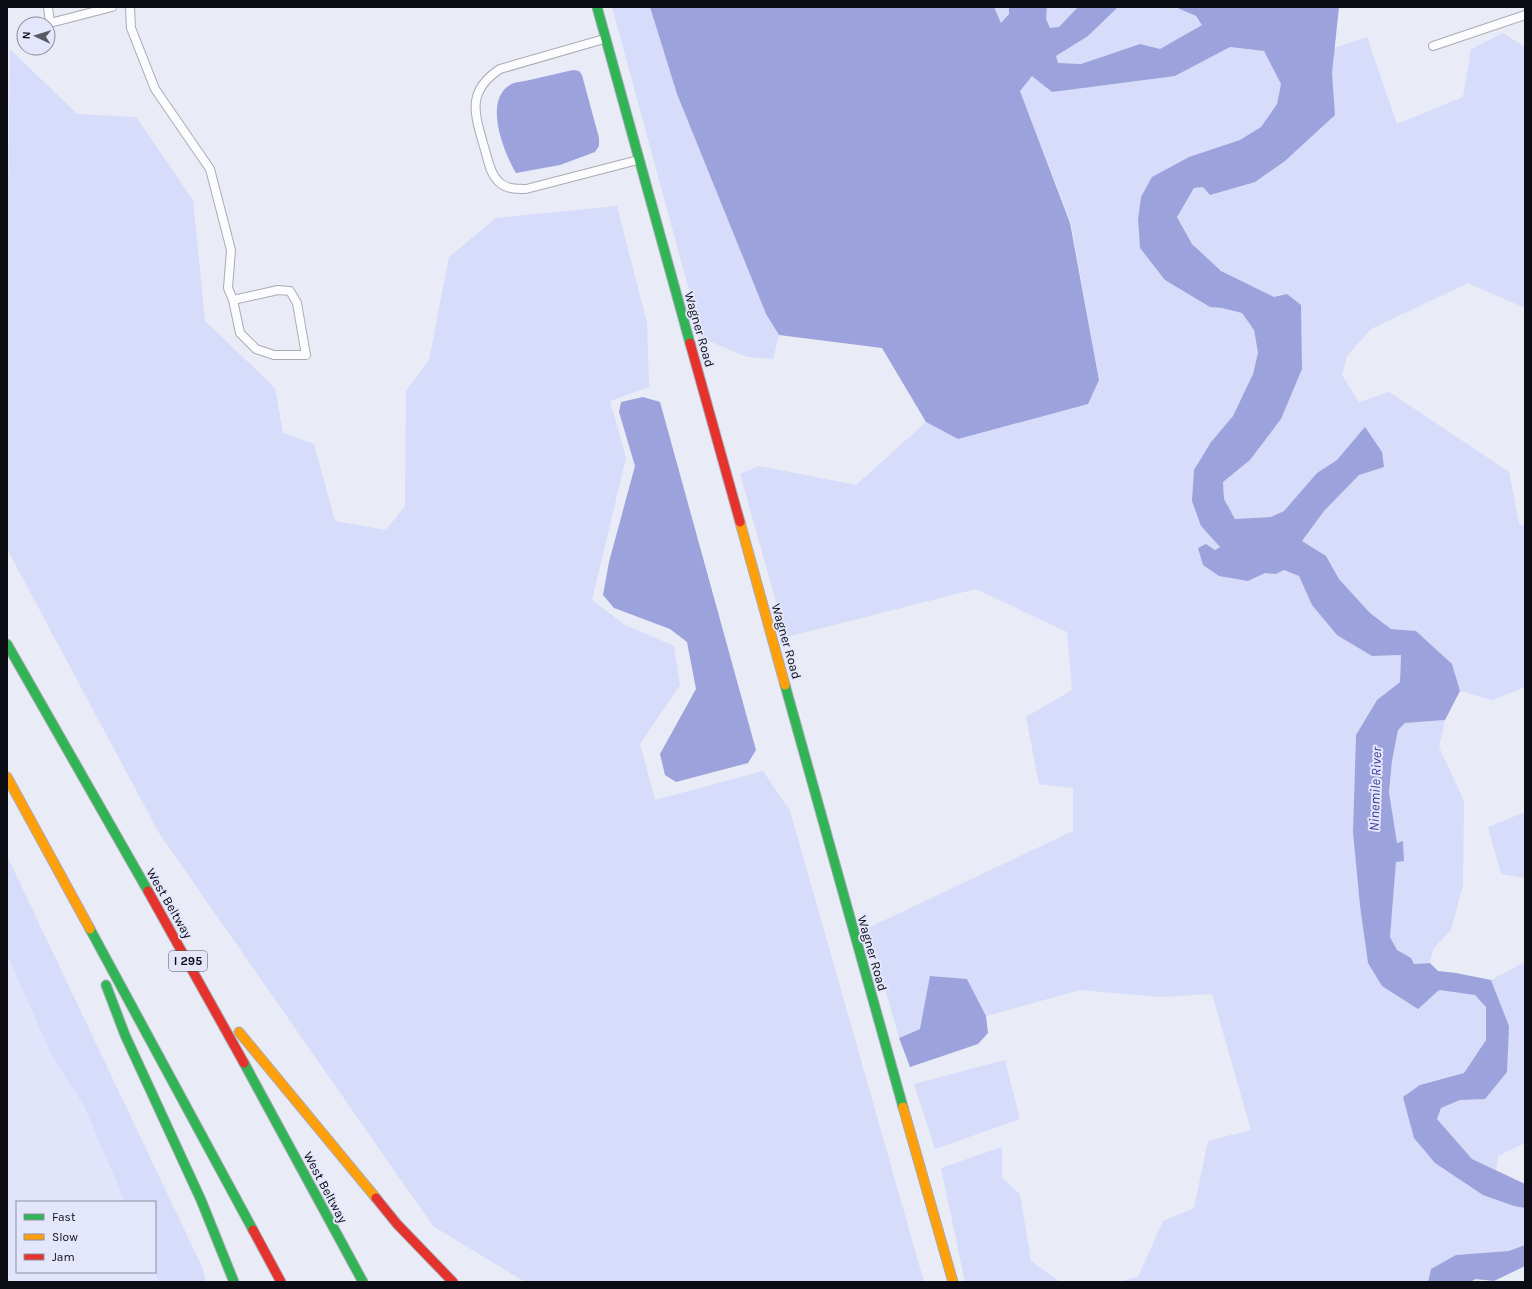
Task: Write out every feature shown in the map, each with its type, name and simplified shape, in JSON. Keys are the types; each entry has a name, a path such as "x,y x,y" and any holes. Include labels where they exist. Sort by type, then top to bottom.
{"main road":[{"name":"Wagner Road","path":"597,7 825,831 953,1282"},
{"name":"West Beltway","path":"7,644 205,991 363,1282"},
{"path":"7,777 281,1282"},
{"path":"67,890 94,954"},
{"path":"102,976 125,1035 201,1200 234,1282"},
{"path":"205,991 387,1212 453,1282"}],"lane":[{"path":"48,7 50,23 112,7"},
{"path":"130,7 131,28 155,89 210,169 231,250 228,288 233,300 240,333 256,349 274,354 306,355 297,303 290,291 278,290 233,300"},
{"path":"1433,46 1525,15"},
{"path":"605,39 500,69 488,77 480,89 475,103 475,117 492,172 497,181 514,189 526,189 639,159"}],"shaded area":[{"path":"1164,6 1175,8 1195,16 1203,24 1160,50 1140,44 1081,64 1058,63 1056,56 1088,36 1118,7"},
{"path":"612,7 650,7 677,94 766,314 779,335 773,359 747,357 702,338"},
{"path":"994,7 1009,7 1009,13 1001,23"},
{"path":"1047,7 1078,7 1059,27 1050,28 1046,19"},
{"path":"1503,33 1525,47 1525,308 1468,283 1371,329 1347,356 1342,375 1359,402 1389,392 1509,472 1519,524 1525,526 1525,687 1493,700 1460,691 1452,664 1416,631 1391,629 1370,613 1339,579 1326,556 1302,541 1324,511 1359,475 1384,467 1337,460 1317,473 1284,511 1271,517 1235,519 1224,499 1223,482 1250,460 1281,419 1302,369 1301,306 1274,297 1221,271 1192,244 1177,217 1194,188 1203,187 1335,115 1332,73 1334,48 1367,37 1397,124 1463,97 1471,49"},
{"path":"1230,47 1264,51 1281,84 1277,104 1261,127 1240,140 1189,157 1141,197 1138,219 1140,248 1210,307 1222,308 1242,313 1254,330 1258,353 1253,374 1233,416 1211,442 1201,526 1220,547 1215,550 1206,544 1199,548 1203,565 1248,581 1265,572 1276,574 1284,570 1299,576 1312,605 1372,656 1401,655 1400,682 1377,700 1356,735 1353,832 1360,906 1368,963 1439,990 1475,995 1486,1007 1486,1040 1464,1073 1420,1085 1403,1097 1514,1206 1525,1208 1525,1245 1509,1251 1456,1255 1431,1269 1428,1282 1117,1282 1138,1277 1163,1221 1194,1208 1208,1141 1251,1130 1212,994 1161,997 1080,990 986,1016 967,979 931,976 920,1029 899,1038 868,928 1073,831 1073,788 1039,784 1026,717 1072,690 1067,632 976,589 786,637 740,474 759,466 856,485 926,422 958,439 1099,380 1071,223 1020,91 1032,76 1175,76"},
{"path":"10,49 77,114 136,117 193,200 205,321 275,388 283,433 314,444 335,521 386,530 405,506 406,391 429,360 449,257 496,218 617,206 647,323 649,387 610,401 626,458 592,600 625,625 674,646 680,685 640,744 655,800 763,771 790,811 924,1282 525,1282 433,1226 159,833 7,549 7,278"},
{"path":"1445,720 1439,747 1464,801 1463,885 1451,930 1433,949 1430,963 1414,964 1411,958 1397,950 1390,937 1396,862 1404,861 1403,841 1397,843 1389,792 1392,761 1398,730 1405,723"},
{"path":"1525,812 1525,878 1501,874 1488,827"},
{"path":"7,856 202,1267 206,1282 159,1282 155,1273 156,1201 125,1201 84,1106 51,1054 7,954"},
{"path":"7,954 51,1054 84,1106 125,1201 16,1201 16,1273 155,1273 159,1282 7,1282"},
{"path":"1525,962 1525,1143 1498,1156 1496,1170 1472,1159 1437,1119 1441,1108 1460,1100 1485,1099 1509,1026 1491,980"},
{"path":"1005,1060 1020,1119 935,1149 914,1084"},
{"path":"1002,1147 1002,1178 1020,1194 1031,1261 1060,1282 965,1282 941,1168"}],"water":[{"name":"Ninemile River","path":"650,7 994,7 1001,23 1009,14 1009,7 1047,7 1046,19 1050,28 1059,27 1078,7 1118,7 1088,36 1056,56 1058,63 1081,64 1140,44 1160,49 1202,25 1196,16 1175,7 1339,7 1332,73 1335,115 1285,161 1255,182 1210,195 1203,187 1194,188 1177,217 1192,244 1221,271 1274,297 1287,294 1301,305 1302,369 1281,419 1250,460 1223,482 1224,499 1235,519 1271,517 1284,511 1317,473 1337,460 1365,427 1382,452 1384,467 1359,475 1324,511 1302,541 1326,556 1339,579 1370,613 1391,629 1416,631 1452,664 1460,691 1445,720 1405,723 1398,730 1392,761 1389,792 1397,843 1403,841 1404,861 1396,862 1390,937 1397,950 1411,958 1414,964 1430,963 1438,971 1491,980 1509,1026 1507,1072 1485,1099 1460,1100 1441,1108 1437,1119 1472,1159 1525,1184 1525,1208 1514,1206 1483,1195 1435,1163 1414,1138 1403,1097 1420,1085 1464,1073 1486,1040 1486,1007 1475,995 1439,990 1418,1009 1382,986 1368,963 1360,906 1353,832 1356,735 1377,700 1400,682 1401,655 1372,656 1337,635 1312,605 1299,576 1284,570 1276,574 1265,573 1248,581 1219,576 1203,565 1198,548 1206,544 1215,550 1220,547 1201,526 1192,501 1194,470 1211,442 1233,416 1253,374 1258,353 1254,330 1242,313 1222,308 1210,307 1165,280 1140,248 1138,219 1141,197 1152,177 1189,157 1240,140 1261,127 1277,104 1281,84 1264,51 1230,47 1175,76 1052,92 1032,76 1020,91 1070,223 1099,380 1088,404 958,439 926,422 882,348 779,335 766,314 677,94"},
{"path":"573,70 579,71 582,75 599,138 599,146 595,152 560,165 516,173 506,153 498,128 498,103 502,93 513,83"},
{"path":"643,397 660,402 756,750 748,763 676,782 665,775 660,754 696,689 687,642 670,629 614,608 603,595 609,562 635,466 619,412 621,402"},
{"path":"930,976 967,979 986,1016 988,1033 978,1044 910,1067 899,1038 920,1029"},
{"path":"1525,1245 1525,1266 1494,1281 1476,1279 1470,1282 1428,1282 1431,1269 1456,1255 1509,1251"}],"traffic: fast":[{"path":"597,7 690,343"},
{"path":"7,644 148,891"},
{"path":"785,685 903,1107"},
{"path":"90,929 253,1230"},
{"path":"106,985 125,1035 201,1200 234,1282"},
{"path":"244,1063 363,1282"}],"traffic: slow":[{"path":"740,522 785,685"},
{"path":"7,777 90,929"},
{"path":"239,1032 376,1198"},
{"path":"903,1107 953,1282"}],"traffic: jam":[{"path":"690,343 740,522"},
{"path":"148,891 244,1063"},
{"path":"376,1198 397,1224 453,1282"},
{"path":"253,1230 281,1282"}]}
